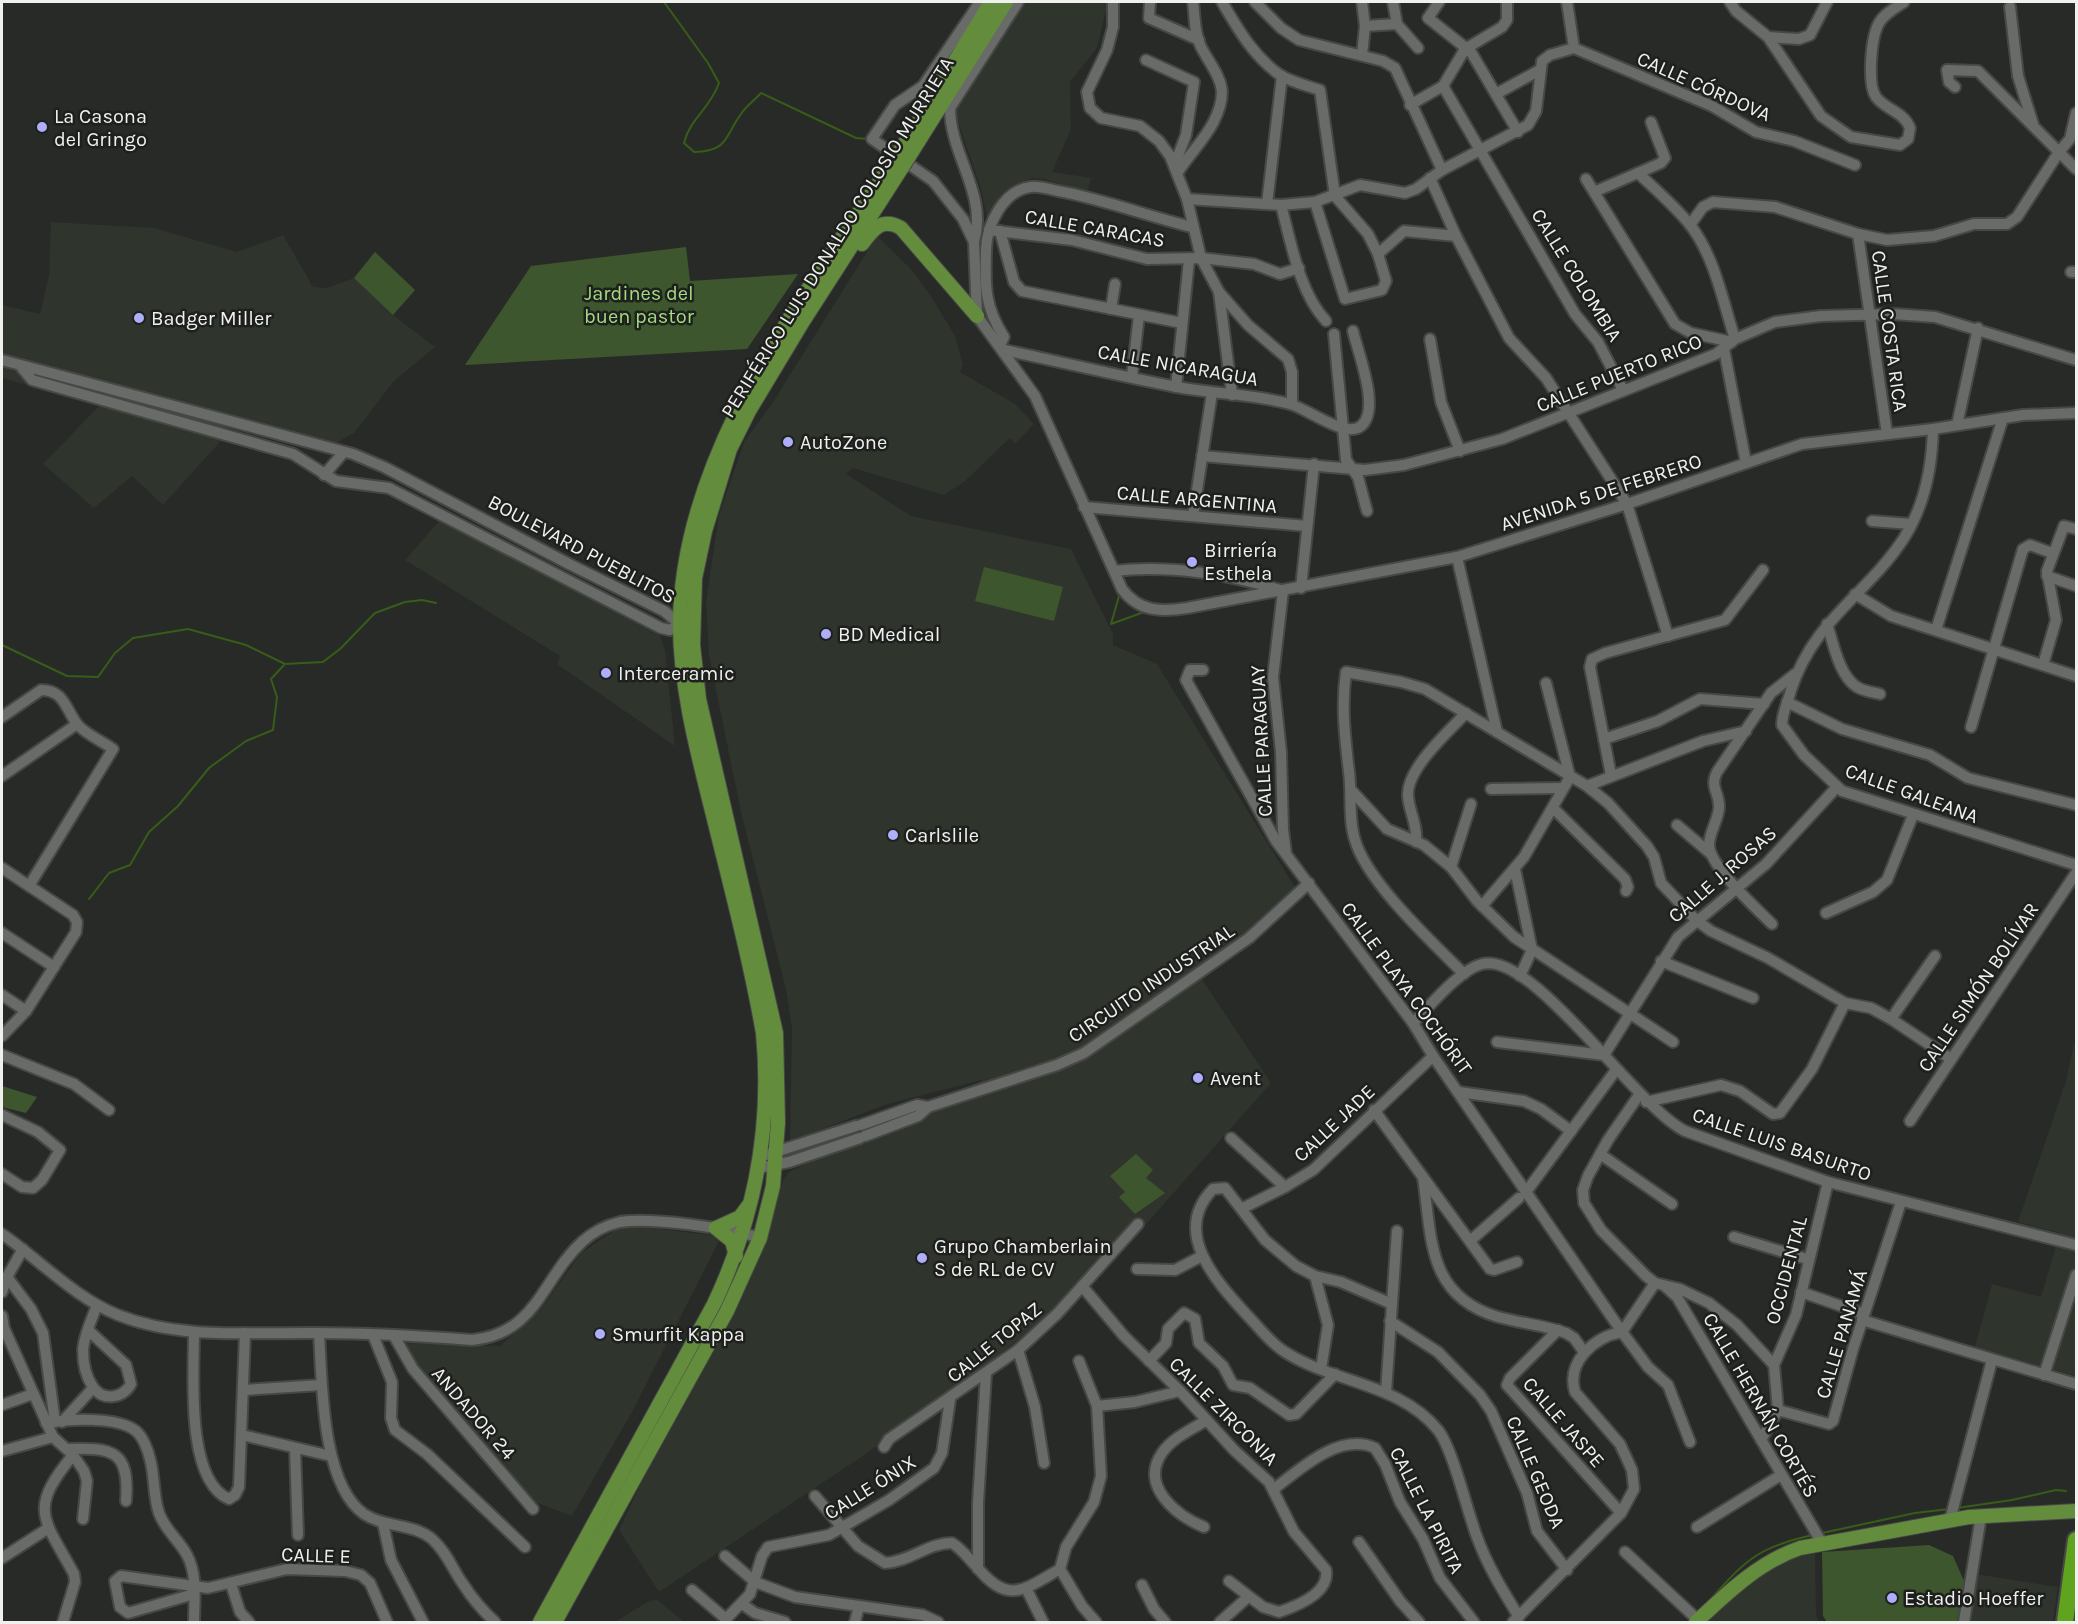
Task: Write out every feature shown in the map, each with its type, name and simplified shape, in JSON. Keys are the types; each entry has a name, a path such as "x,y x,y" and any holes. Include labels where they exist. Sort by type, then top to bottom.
{"highway":[{"path":"2065,1623 2076,1540"}],"main road":[{"name":"PERIFÉRICO LUIS DONALDO COLOSIO MURRIETA","path":"555,1623 705,1354 759,1238 773,1186 778,1123 776,1033 762,966 714,774 699,699 693,645 695,578 705,531 730,449 748,411 913,139 934,93 1000,5"},
{"name":"PERIFÉRICO LUIS DONALDO COLOSIO MURRIETA","path":"540,1623 714,1304 736,1256 752,1201 759,1162 767,1072 764,1034 701,770 688,700 680,624 685,576 695,527 712,466 730,421 799,306 898,163"},
{"path":"820,294 875,228 882,224 894,224 907,231 977,316"},
{"path":"693,608 680,624 693,645"},
{"path":"736,1256 729,1237 716,1228 740,1216 752,1201"},
{"path":"1697,1622 1738,1584 1767,1563 1788,1552 1822,1543 1981,1515 2076,1511"}],"street":[{"path":"1113,2 1113,27 1107,50 1087,92 1090,108 1101,118 1133,123 1147,130 1159,141 1177,168 1187,199 1192,227 1195,259 1182,323 1176,387"},
{"path":"1150,2 1149,18 1199,40"},
{"path":"1177,168 1213,124 1221,97 1220,76 1199,40 1193,2"},
{"path":"1222,2 1247,44 1282,76 1320,90 1335,196 1368,234 1378,254 1385,287 1382,290 1345,299 1315,202"},
{"path":"1255,2 1281,28 1299,40 1383,61 1395,68 1410,105 1442,170"},
{"path":"1362,2 1365,26 1362,55"},
{"path":"1393,2 1397,24 1418,48"},
{"path":"1439,2 1428,18 1476,58 1518,132"},
{"path":"1410,105 1443,86 1465,49 1502,27 1507,20 1507,2"},
{"path":"1187,199 1281,205 1315,202 1360,185 1405,193 1442,170 1518,132 1534,116 1538,71 1542,61 1550,55 1574,48 1567,2"},
{"path":"1730,2 1736,11 1768,37 1821,116 1851,137 1900,145 1906,142 1910,132 1904,117 1878,100 1872,87 1871,58 1876,28 1885,15 1904,2"},
{"path":"1768,37 1799,39 1810,35 1827,2"},
{"path":"974,242 963,219 933,181 872,139 895,105 934,93 1000,5"},
{"path":"1000,5 950,108 978,210 978,229 974,242 977,316 1035,396 1114,571 1156,568 1254,582 1283,591"},
{"path":"2010,7 2018,76 2033,125"},
{"path":"1365,26 1397,24"},
{"name":"CALLE CÓRDOVA","path":"1574,48 1712,106 1756,132 1794,141 1855,165"},
{"path":"1146,60 1194,82 1186,135 1177,168"},
{"path":"1955,87 1949,82 1947,70 1978,71 2076,169"},
{"path":"1496,94 1538,71"},
{"path":"1267,204 1282,76"},
{"name":"CALLE COLOMBIA","path":"1443,86 1575,314 1598,342 1623,390"},
{"path":"1690,225 1708,203 1756,204 1775,207 1858,234 1900,241 1934,236 1974,224 2007,225 2017,217 2059,152 2073,136 2076,113"},
{"path":"1594,192 1661,163 1665,158 1651,122"},
{"path":"1638,173 1690,225 1710,263 1730,344 1746,463"},
{"path":"1430,178 1456,236 1509,338 1540,370 1627,504 1668,636"},
{"path":"1586,179 1675,324 1691,333 1730,344"},
{"path":"1182,323 1022,291 1014,282 995,231 996,213 1006,200 1033,186 1073,194 1192,227"},
{"path":"1281,205 1299,268 1315,306 1326,321"},
{"path":"995,231 986,238 986,300 992,319 1004,337 1002,348"},
{"name":"CALLE CARACAS","path":"995,231 1072,240 1147,259 1195,259 1254,264 1280,274 1299,268"},
{"path":"1378,254 1404,231 1456,236"},
{"name":"CALLE COSTA RICA","path":"1858,234 1887,434"},
{"path":"1195,259 1219,292 1248,325 1288,359 1292,372 1292,404"},
{"path":"1111,309 1115,284"},
{"path":"1219,292 1232,395"},
{"path":"1132,376 1139,315"},
{"name":"CALLE PUERTO RICO","path":"1202,456 1365,470 1404,465 1460,451 1569,413 1730,344 1775,322 1821,316 1935,317 1978,328 2076,360"},
{"path":"1957,425 1978,328"},
{"path":"1341,429 1357,429 1362,426 1370,409 1353,331"},
{"path":"1334,334 1339,367 1341,429 1349,468 1358,477 1367,511"},
{"path":"1430,339 1441,402 1460,451"},
{"name":"CALLE NICARAGUA","path":"1002,348 1176,387 1292,404 1341,429"},
{"name":"BOULEVARD PUEBLITOS","path":"2,360 22,368 35,368 344,452 405,476 534,546 668,613 680,624 670,630 661,628 388,488 345,484 324,475 293,454 32,380 22,368"},
{"path":"1194,516 1212,393"},
{"path":"2071,413 2076,402"},
{"path":"171,421 174,407"},
{"name":"AVENIDA 5 DE FEBRERO","path":"1114,571 1122,589 1137,604 1150,609 1171,610 1301,588 1457,557 1627,504 1802,444 1933,429 2003,418 2071,413"},
{"path":"1936,630 2003,418"},
{"path":"1711,854 1710,839 1719,805 1714,791 1714,778 1771,693 1797,672 1807,652 1827,624 1893,553 1911,524 1931,468 1933,429"},
{"path":"324,475 344,452"},
{"path":"1301,588 1314,464"},
{"name":"CALLE ARGENTINA","path":"1084,507 1307,526"},
{"path":"1872,521 1911,524"},
{"path":"2043,665 2056,620 2047,576 2052,553 2064,526 2076,529"},
{"path":"1971,728 2023,549 2030,545 2052,553"},
{"path":"528,559 536,553 534,546"},
{"path":"1457,557 1497,732"},
{"path":"563,576 560,568 569,564"},
{"path":"1611,775 1590,667 1592,659 1725,620 1763,570"},
{"path":"2047,576 2076,586"},
{"name":"CALLE PARAGUAY","path":"1283,591 1273,677 1281,752 1283,830 1286,854"},
{"path":"1855,594 1891,616 2076,676"},
{"path":"1827,624 1838,658 1850,680 1861,689 1880,694"},
{"name":"CALLE PLAYA COCHÓRIT","path":"1203,670 1190,670 1186,680 1272,836 1413,1023 1523,1195 1622,1332 1648,1366 1668,1385 1690,1442"},
{"path":"1464,974 1381,884 1365,862 1354,839 1342,703 1346,672 1425,689 1587,786 1608,803 1647,846 1654,857 1660,883 1696,920 1711,931 1768,958 1845,1003 1871,1008 1952,1059"},
{"name":"CALLE GALEANA","path":"1797,672 1782,719 1785,731 1836,788 1913,815 2076,865"},
{"path":"1482,906 1515,869 1533,844 1570,777 1546,683"},
{"path":"2,717 41,690 48,690 62,697 78,724 113,749 29,886"},
{"path":"1604,739 1654,723 1700,699 1764,704"},
{"path":"1788,702 1842,729 1930,754 1968,778 2076,806"},
{"path":"1416,842 1416,831 1408,795 1409,786 1420,764 1466,713"},
{"path":"2,776 78,724"},
{"path":"1587,786 1703,741 1746,731"},
{"path":"1491,789 1563,788"},
{"name":"CALLE J. ROSAS","path":"1604,1055 1678,937 1782,847 1836,788"},
{"path":"1351,790 1387,829 1416,842 1450,867 1505,930 1673,1042"},
{"path":"1450,867 1471,804"},
{"path":"1553,808 1625,879 1626,891"},
{"path":"1826,913 1873,892 1887,880 1913,815"},
{"path":"1677,825 1711,854 1737,888 1772,924"},
{"path":"2,868 73,915 77,922 76,932 26,1011 2,1036"},
{"path":"1515,869 1532,950 1520,976"},
{"name":"CALLE SIMÓN BOLÍVAR","path":"1910,1121 2076,873"},
{"name":"CIRCUITO INDUSTRIAL","path":"759,1162 862,1137 918,1116 928,1107 1057,1065 1084,1053 1249,938 1308,883"},
{"path":"2,933 54,967"},
{"path":"1891,1019 1935,956"},
{"name":"CALLE LUIS BASURTO","path":"1413,1023 1464,974 1482,964 1494,962 1520,976 1565,1014 1643,1099 1685,1131 1828,1182 2076,1245"},
{"path":"1661,962 1752,998"},
{"path":"2,995 26,1011"},
{"path":"1761,1440 1778,1410 1774,1365 1737,1326 1709,1303 1680,1289 1655,1283 1600,1230 1589,1215 1584,1203 1583,1190 1600,1154 1643,1099 1721,1085 1740,1091 1773,1114 1780,1113 1812,1069 1845,1003"},
{"path":"1497,1042 1604,1055"},
{"path":"2,1055 74,1084 109,1110"},
{"name":"CALLE JADE","path":"1231,1137 1285,1187 1313,1170 1433,1056"},
{"path":"1470,1241 1523,1195 1616,1070"},
{"path":"1459,1092 1524,1101 1540,1109 1570,1131"},
{"name":"CIRCUITO INDUSTRIAL","path":"775,1159 917,1105 928,1107"},
{"path":"1374,1110 1492,1270 1517,1262"},
{"path":"2,1115 38,1131 60,1150 42,1180 33,1188 22,1187 2,1174"},
{"path":"1600,1154 1672,1204"},
{"path":"1423,1177 1435,1254 1440,1274 1449,1289 1462,1302 1478,1310 1558,1330 1574,1338 1584,1352"},
{"name":"OCCIDENTAL","path":"1774,1365 1796,1315 1807,1259 1828,1182"},
{"path":"1242,1208 1285,1187"},
{"path":"1392,1304 1341,1282 1315,1276 1279,1254 1265,1240 1225,1188 1213,1189 1197,1215 1195,1229 1202,1256 1221,1287 1279,1348 1321,1369 1386,1392 1424,1416 1439,1431 1477,1539 1516,1620 1621,1513 1634,1489 1634,1480 1627,1457 1613,1433 1575,1392 1572,1376 1584,1352 1611,1334 1622,1332 1655,1283"},
{"name":"CALLE PANAMÁ","path":"1778,1410 1832,1424 1863,1317 1901,1202"},
{"path":"2,1234 97,1305 133,1320 194,1332 319,1333 472,1340 505,1333 531,1309 583,1241 614,1223 635,1221 716,1228 759,1238"},
{"name":"CALLE TOPAZ","path":"884,1447 889,1439 950,1400 1018,1350 1082,1286 1138,1224"},
{"path":"1386,1392 1396,1231"},
{"path":"1734,1237 1807,1259"},
{"path":"2,1292 7,1277 23,1249"},
{"path":"1137,1269 1175,1270 1202,1256"},
{"path":"2044,1375 2076,1275"},
{"path":"1315,1276 1328,1325 1321,1369"},
{"path":"7,1277 31,1309 43,1333 54,1422 53,1437"},
{"name":"CALLE ZIRCONIA","path":"1082,1286 1149,1361 1274,1489 1294,1532 1326,1570 1326,1579 1319,1590 1291,1608 1271,1611 1248,1596"},
{"name":"CALLE HERNÁN CORTÉS","path":"1666,1287 1677,1297 1822,1543"},
{"path":"1801,1292 1863,1317 2076,1384"},
{"path":"88,1330 120,1358 131,1377 128,1389 117,1397 103,1395 93,1388 84,1364 83,1351 88,1330 97,1305"},
{"path":"1149,1361 1166,1343 1168,1329 1184,1313 1197,1323 1199,1343 1223,1366 1233,1385 1250,1388 1292,1415 1335,1374"},
{"path":"2,1316 6,1340 33,1394 54,1422"},
{"name":"CALLE GEODA","path":"1390,1321 1438,1352 1480,1395 1491,1411 1527,1493 1537,1531 1567,1570"},
{"name":"CALLE JASPE","path":"1558,1330 1510,1378 1507,1385 1621,1513"},
{"path":"194,1332 198,1444 203,1470 212,1486 229,1499 235,1495 239,1486 245,1333"},
{"path":"319,1333 321,1385 330,1456 352,1502 364,1514 383,1523 412,1529 434,1541 463,1586 495,1623"},
{"path":"373,1335 392,1382 391,1418 395,1430 427,1454 525,1547"},
{"name":"ANDADOR 24","path":"394,1336 413,1370 533,1509"},
{"path":"1018,1350 1035,1407 1044,1463"},
{"path":"1950,1520 1992,1359"},
{"path":"1079,1361 1097,1406 1102,1465 1100,1486 1094,1502 1066,1547 1060,1569 1072,1592 1096,1623"},
{"path":"978,1569 978,1503 986,1374"},
{"path":"244,1390 321,1385"},
{"path":"54,1422 93,1388"},
{"path":"1097,1406 1135,1402 1180,1391"},
{"path":"2,1406 33,1394"},
{"name":"CALLE ÓNIX","path":"692,1590 726,1619 742,1604 755,1582 762,1556 768,1547 830,1535 934,1468 942,1454 950,1400"},
{"path":"54,1422 84,1420 107,1422 128,1427 138,1434 150,1456 159,1514 167,1531 187,1555 194,1575 195,1623"},
{"path":"1204,1527 1176,1512 1160,1493 1155,1481 1162,1452 1207,1420"},
{"path":"242,1435 330,1456"},
{"path":"2,1451 53,1437"},
{"path":"53,1437 70,1452 84,1471 87,1481 83,1519"},
{"name":"CALLE LA PIRITA","path":"1274,1489 1327,1452 1356,1442 1375,1448 1385,1464 1400,1502 1423,1539 1440,1578 1474,1623"},
{"path":"295,1449 298,1535"},
{"path":"70,1452 106,1451 121,1459 127,1472 126,1501"},
{"path":"63,1623 75,1582 74,1574 47,1529 43,1506 46,1495 70,1452"},
{"path":"1697,1527 1781,1475"},
{"path":"815,1496 841,1529 866,1553 885,1563 893,1563 936,1545 952,1543 960,1548 996,1587 1005,1591 1026,1588 1060,1569"},
{"path":"1964,1623 1981,1515"},
{"path":"383,1523 391,1560 423,1623"},
{"path":"2,1558 47,1529"},
{"path":"1359,1542 1400,1601 1419,1623"},
{"path":"1625,1552 1697,1622"},
{"path":"725,1556 755,1582 795,1597 923,1615 938,1623"},
{"name":"CALLE E","path":"195,1591 231,1584 270,1571 287,1569 345,1571 366,1579 375,1591 387,1623"},
{"path":"119,1576 195,1591 128,1613 122,1610 118,1601 115,1581 119,1576"},
{"path":"1220,1623 1248,1596 1229,1581"},
{"path":"231,1584 240,1612 249,1623"},
{"path":"1142,1585 1154,1609 1165,1623"},
{"path":"1026,1588 1043,1623"},
{"path":"742,1604 755,1613 785,1623"},
{"path":"855,1623 860,1606"}],"shaded area":[{"path":"1025,2 1108,2 1097,48 1070,82 1071,129 1052,172 1091,178 1087,193 1045,179 1032,178 1003,194 995,205 988,223 981,189 954,110"},
{"path":"51,222 154,228 237,252 283,235 313,287 327,288 354,278 375,252 415,290 393,315 435,347 394,381 354,433 336,443 234,415 220,442 163,505 132,476 94,508 43,464 100,405 2,378 2,305 40,314 49,275"},
{"path":"877,236 910,268 931,296 955,336 963,365 960,372 1015,404 1034,424 1015,444 1010,438 965,481 944,495 853,468 846,474 911,516 1071,549 1113,634 1113,645 1157,664 1296,889 1249,931 1145,1004 1201,978 1271,1083 1092,1285 870,1451 659,1592 619,1530 787,1173 985,1079 884,1105 790,1142 792,1029 786,989 741,812 709,655 706,602 719,515 744,442 773,402"},
{"path":"441,519 660,636 665,650 675,746 557,664 560,656 405,560"},
{"path":"2074,1044 2076,1045 2076,1376 1975,1347 1992,1284 2041,1297 2060,1233 2018,1222 2066,1081"},
{"path":"618,1228 652,1228 702,1234 715,1236 719,1241 632,1412 572,1516 535,1502 416,1367 402,1343 500,1346 540,1310 581,1253"},
{"path":"1815,1553 1816,1615 1819,1622 1705,1622 1758,1575 1796,1554"},
{"path":"1976,1574 2058,1587 2053,1622 1969,1622"},
{"path":"656,1599 684,1622 615,1622 646,1603"}],"green space":[{"name":"Jardines del buen pastor","path":"686,247 690,281 798,274 747,349 465,365 531,266"},
{"path":"375,252 415,290 393,315 354,278"},
{"path":"984,567 1063,587 1054,621 975,601"},
{"path":"2,1086 37,1097 26,1113 2,1107"},
{"path":"1136,1154 1153,1170 1146,1178 1165,1193 1135,1214 1119,1197 1125,1192 1110,1176"},
{"name":"Estadio Hoeffer","path":"1929,1545 1953,1556 1964,1581 1957,1622 1827,1622 1823,1616 1822,1552"}],"waterway":[{"path":"664,2 708,63 719,83 711,100 687,134 684,143 694,152 720,146 743,111 761,93 856,138 868,139"},
{"path":"913,161 923,168"},
{"path":"2053,409 2068,409"},
{"path":"1626,498 1655,489"},
{"path":"1586,511 1621,500"},
{"path":"1106,567 1119,596 1111,624 1144,612"},
{"path":"1286,595 1345,583"},
{"path":"2,645 67,676 98,677 115,653 133,638 188,629 246,645 285,664 323,662 340,649 375,613 405,602 422,600 436,603"},
{"path":"89,899 109,873 130,865 149,832 178,806 209,768 246,741 273,730 277,697 271,679 284,665"},
{"path":"1957,1508 2012,1500 2056,1490 2066,1491"},
{"path":"1822,1533 1915,1513 1949,1509"},
{"path":"1712,1598 1745,1564 1767,1549 1813,1535"}],"place":[{"name":"La Casona del Gringo","path":"42,127"},
{"name":"Badger Miller","path":"139,318"},
{"name":"AutoZone","path":"788,442"},
{"name":"Birriería Esthela","path":"1192,562"},
{"name":"BD Medical","path":"826,634"},
{"name":"Interceramic","path":"606,673"},
{"name":"Carlslile","path":"893,835"},
{"name":"Avent","path":"1198,1078"},
{"name":"Grupo Chamberlain S de RL de CV","path":"922,1258"},
{"name":"Smurfit Kappa","path":"600,1334"},
{"name":"Estadio Hoeffer","path":"1892,1598"}]}
